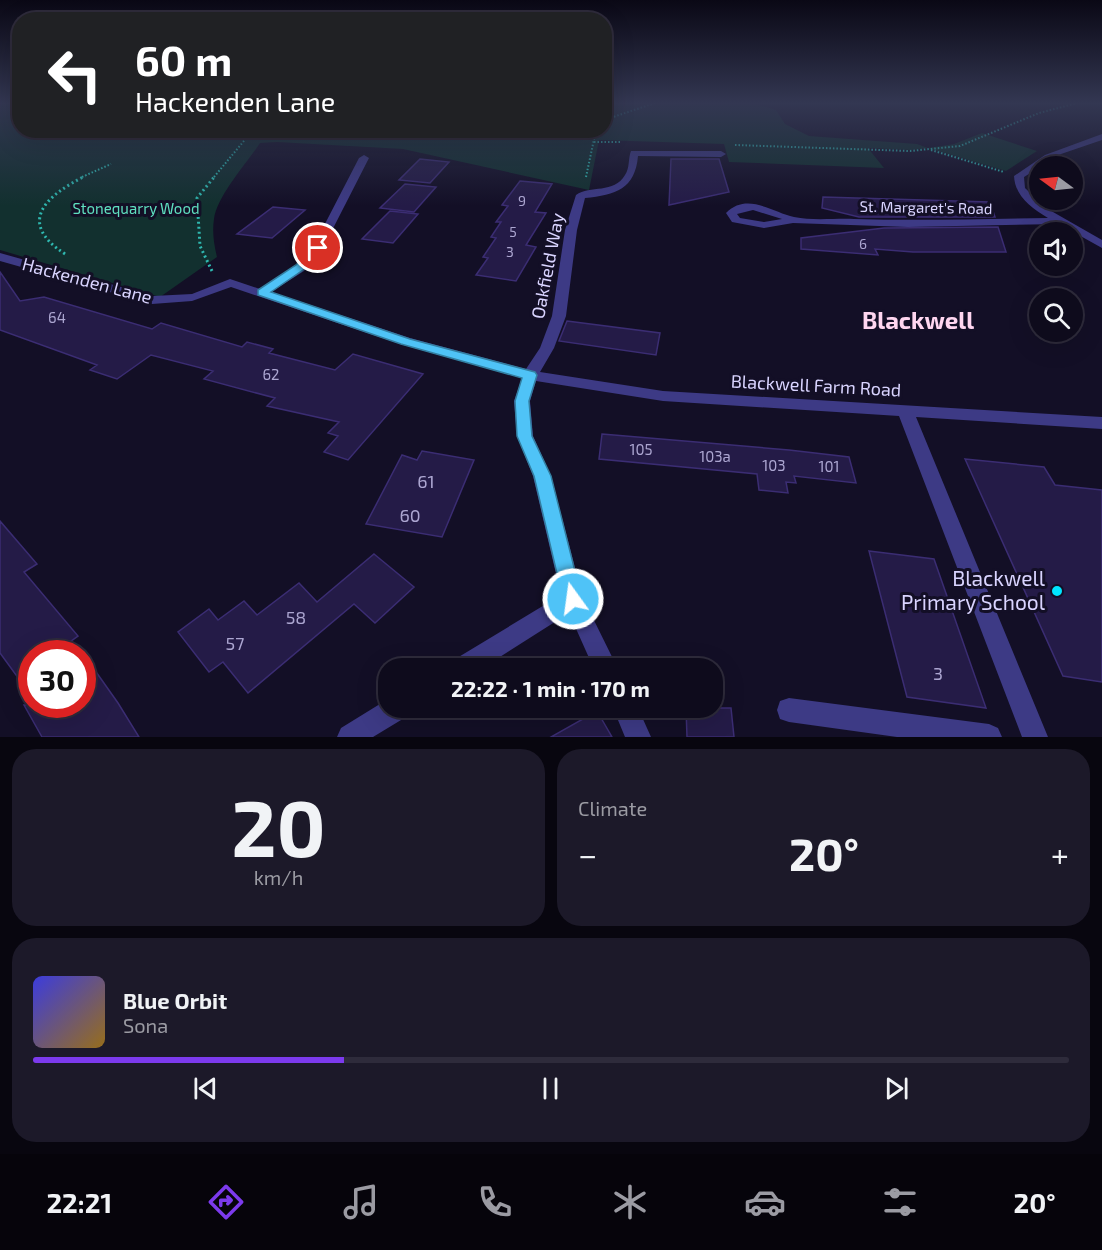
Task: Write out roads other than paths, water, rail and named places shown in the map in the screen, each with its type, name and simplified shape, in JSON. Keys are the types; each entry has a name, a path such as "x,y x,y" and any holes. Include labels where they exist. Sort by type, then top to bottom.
{"street":[{"path":"1102,137 1070,146 1037,161 1019,176 1020,189 1042,210 1102,245"},
{"name":"Oakfield Way","path":"530,375 547,348 558,316 571,230 581,195 600,194 614,189 631,175 634,153 721,154"},
{"path":"262,293 300,268 318,248 364,158"},
{"name":"St. Margaret's Road","path":"792,220 908,224 1059,221"},
{"name":"Hackenden Lane","path":"0,257 152,300 170,301 195,298 230,283 262,293"},
{"path":"262,293 405,341 530,375 522,401 525,436 542,476 573,599 601,658"},
{"name":"Blackwell Farm Road","path":"530,375 663,396 1102,423"},
{"path":"905,411 1035,737"},
{"path":"478,658 573,599"},
{"path":"789,710 988,737"},
{"path":"350,737 381,718"},
{"path":"629,718 638,737"}],"place":[{"name":"Blackwell Primary School","path":"1057,591"}],"district":[{"name":"Blackwell","path":"918,321"}],"park label":[{"name":"Stonequarry Wood","path":"136,209"}]}
